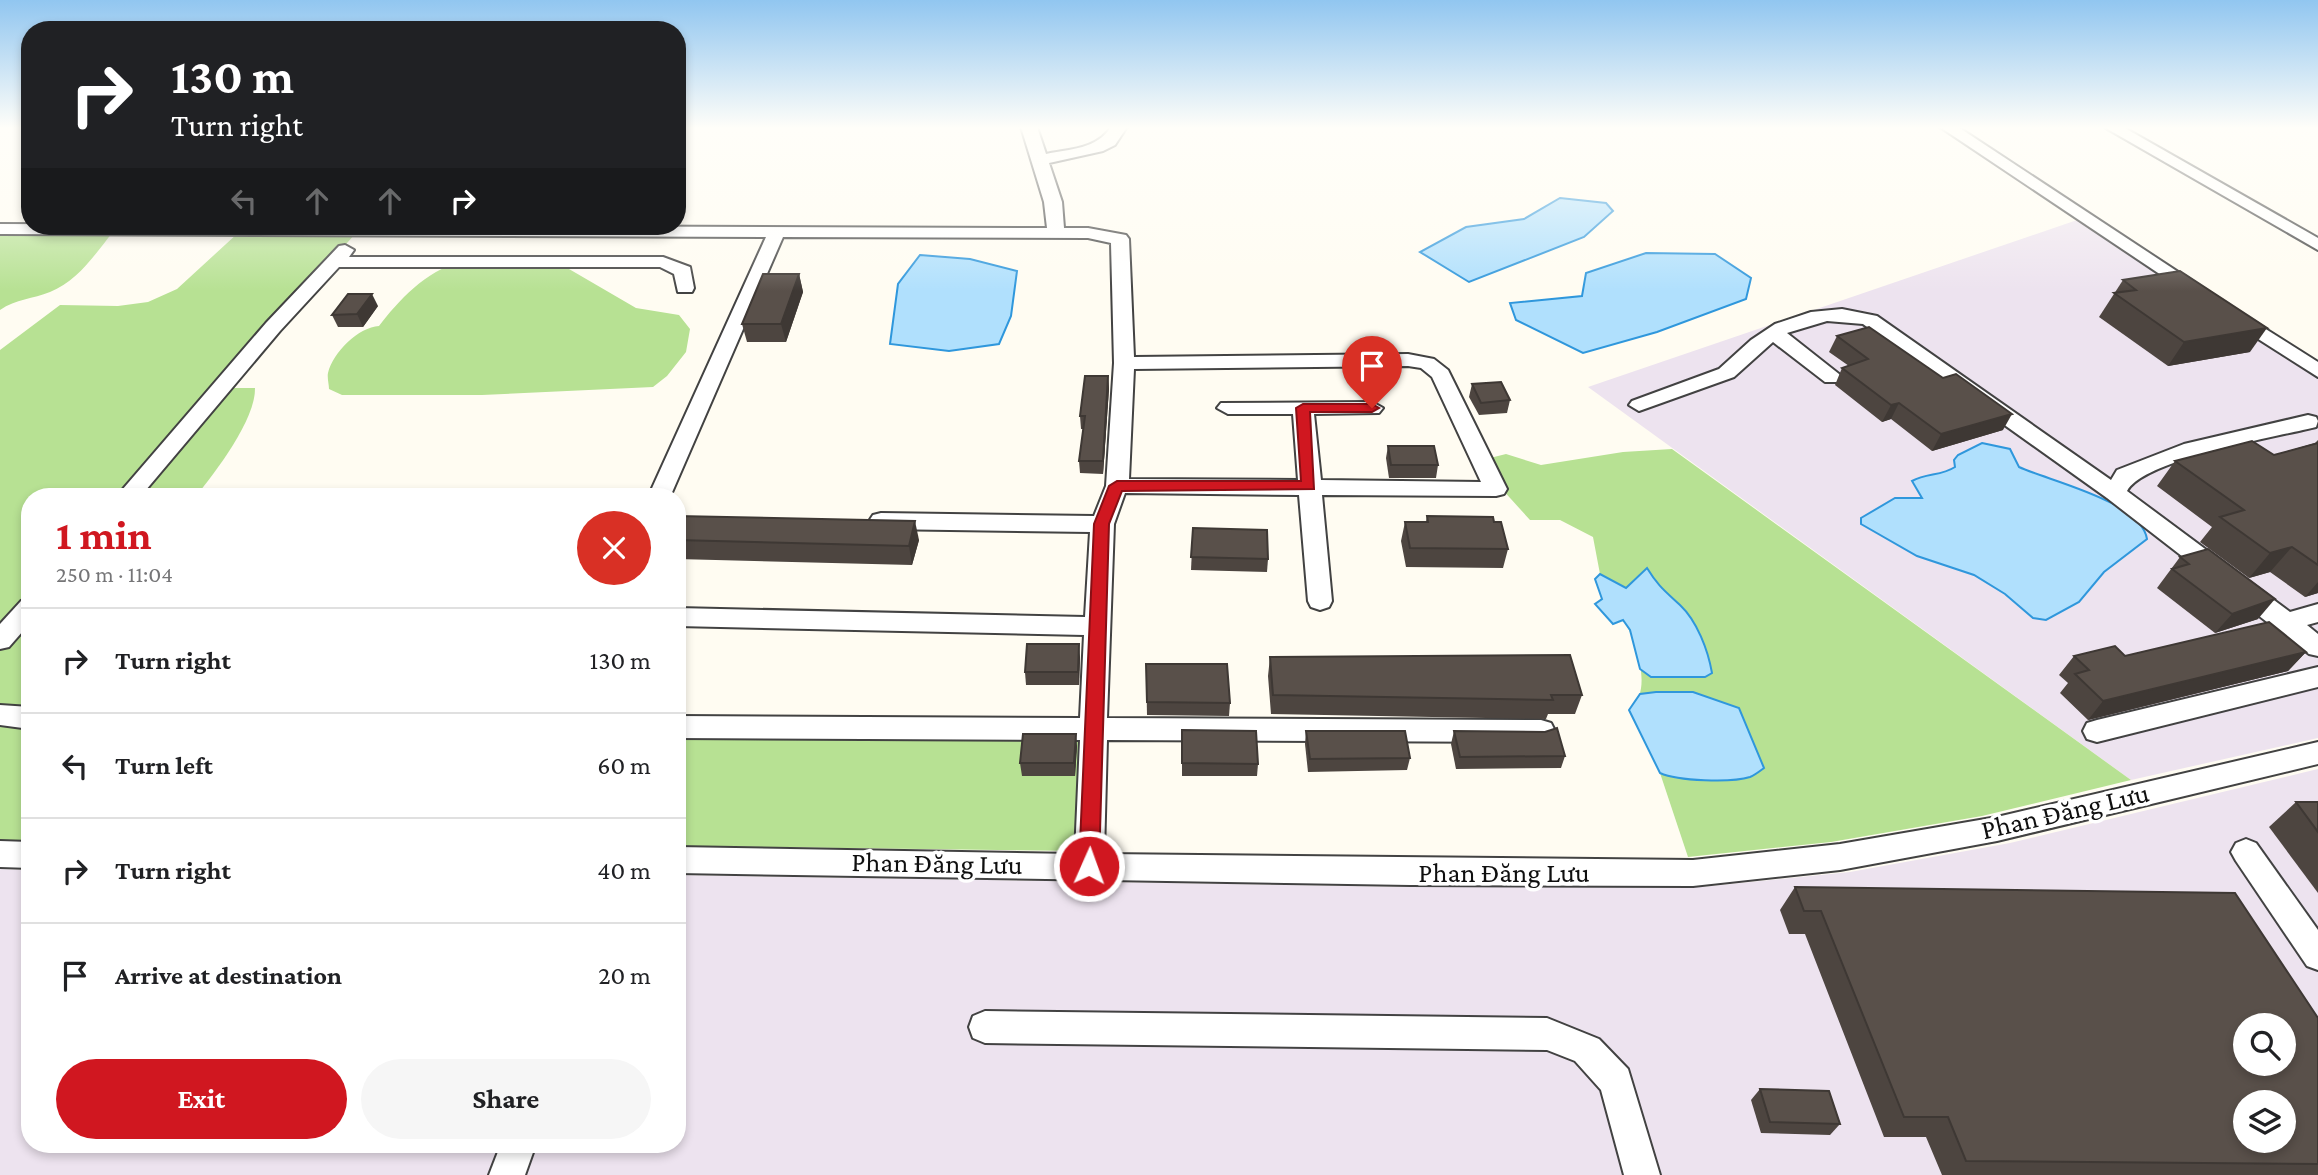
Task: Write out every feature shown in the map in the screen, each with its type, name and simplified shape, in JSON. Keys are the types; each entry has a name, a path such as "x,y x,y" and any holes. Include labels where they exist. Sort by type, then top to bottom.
{"street":[{"path":"1047,182 1053,202 1056,233"},
{"path":"2031,182 2318,371"},
{"path":"2208,182 2318,245"},
{"path":"0,229 21,229"},
{"path":"686,233 1056,233 1109,234 1120,239 1124,363 1117,486 1102,524 1089,866"},
{"path":"663,488 776,234"},
{"path":"135,488 273,327 358,235"},
{"path":"334,262 663,262 683,271 685,288"},
{"path":"1639,405 1735,368 1773,333 1832,315 1852,313 1870,320 2115,494 2318,647"},
{"path":"1773,333 1832,378"},
{"path":"1117,486 1496,489 1440,374 1427,363 1408,360 1294,359 1124,363"},
{"path":"1228,408 1372,408"},
{"path":"1303,408 1320,601"},
{"path":"2115,494 2125,475 2192,449 2308,422"},
{"path":"855,521 1102,524"},
{"path":"2285,624 2318,613"},
{"path":"0,640 21,617"},
{"path":"686,617 1097,626"},
{"path":"2097,730 2318,677"},
{"path":"0,715 21,717"},
{"path":"686,727 1541,730"},
{"name":"Phan Đăng Lưu","path":"686,860 1424,872 1692,873 1840,857 1997,829 2318,753"},
{"path":"2246,852 2318,956"},
{"path":"0,855 21,855"},
{"path":"985,1027 1547,1034 1587,1050 1616,1081 1642,1175"},
{"path":"507,1175 516,1153"}],"shaded area":[{"path":"2083,218 2318,374 2318,738 2131,780 1588,387"},
{"path":"2318,769 2318,1175 0,1175 0,869 21,870 21,1153 686,1153 686,875 1410,887 1702,887 1850,872 2010,843"}],"green space":[{"path":"0,231 21,231 21,235 111,235 69,281 50,292 0,310"},
{"path":"236,235 354,235 130,488 21,488 21,611 0,634 0,350 60,305 118,306 148,302 177,289"},
{"path":"470,261 557,262 636,308 679,315 690,329 686,352 667,376 653,387 482,395 342,395 329,389 328,373 341,349 363,331 379,326 404,297 436,272 447,266"},
{"path":"232,388 255,388 254,401 242,430 202,488 139,488 223,391"},
{"path":"1672,449 2131,780 1982,816 1831,842 1688,857 1660,773 1629,710 1638,698 1642,678 1635,646 1623,620 1613,624 1595,604 1602,599 1595,579 1600,574 1593,537 1560,520 1530,520 1501,488 1486,459 1506,454 1541,465 1623,452"},
{"path":"21,622 21,712 0,710 0,647"},
{"path":"0,721 21,722 21,840 0,840"},
{"path":"686,732 1087,733 1082,851 686,846"}],"water":[{"path":"1560,198 1606,203 1613,211 1584,237 1469,282 1420,252 1466,227 1524,219"},
{"path":"1646,253 1715,254 1751,278 1746,299 1657,332 1583,353 1516,320 1510,303 1582,296 1586,273"},
{"path":"920,255 970,259 1017,271 1011,316 999,344 949,351 890,344 898,284"},
{"path":"1982,443 2010,449 2019,467 2112,503 2141,526 2147,539 2104,572 2079,602 2046,620 2033,618 2005,594 1974,575 1917,556 1861,524 1861,518 1895,498 1922,498 1912,481 1950,470 1955,467 1954,460 1958,455"},
{"path":"1647,568 1697,627 1712,673 1705,677 1651,677 1640,669 1630,630 1623,620 1613,624 1595,604 1602,599 1595,579 1600,574 1626,588"},
{"path":"1693,692 1739,708 1764,768 1750,777 1730,780 1691,779 1660,773 1629,710 1640,694"}],"building":[{"path":"2180,271 2267,328 2184,342 2114,293 2136,290 2123,280"},
{"path":"763,274 799,274 781,324 742,324"},
{"path":"348,294 372,294 357,314 332,315"},
{"path":"1869,327 1943,378 1956,374 2012,414 1941,434 1899,403 1891,405 1842,368 1868,359 1837,336"},
{"path":"1085,376 1108,376 1103,461 1079,461 1085,416 1080,416"},
{"path":"1501,382 1510,400 1481,403 1472,384"},
{"path":"2252,441 2274,455 2318,443 2318,565 2292,547 2270,553 2220,517 2244,510 2175,461"},
{"path":"1388,446 1434,446 1438,465 1391,465"},
{"path":"686,516 915,521 909,546 686,540"},
{"path":"1427,516 1493,517 1494,522 1501,522 1508,549 1410,548 1405,522 1428,522"},
{"path":"1193,528 1267,530 1268,559 1191,557"},
{"path":"2208,549 2275,599 2232,614 2172,569 2189,564 2180,557"},
{"path":"2269,622 2306,652 2103,701 2075,674 2089,670 2074,656 2115,646 2125,656"},
{"path":"1027,644 1079,644 1078,672 1025,672"},
{"path":"1570,655 1582,695 1551,695 1553,700 1273,695 1270,657"},
{"path":"1146,664 1227,664 1230,703 1147,702"},
{"path":"1557,728 1565,756 1460,757 1454,731 1545,732"},
{"path":"1182,730 1256,731 1258,764 1182,763"},
{"path":"1306,731 1405,731 1410,758 1310,759"},
{"path":"1023,734 1076,734 1074,763 1020,763"},
{"path":"2296,802 2318,802 2318,832"},
{"path":"1795,887 2235,893 2318,1018 2318,1164 1966,1161 1948,1117 1904,1117 1821,911 1804,911"},
{"path":"1760,1089 1829,1091 1840,1124 1770,1122"}],"route":[{"path":"1089,866 1102,524 1117,486 1309,486 1303,408 1372,408"}]}
